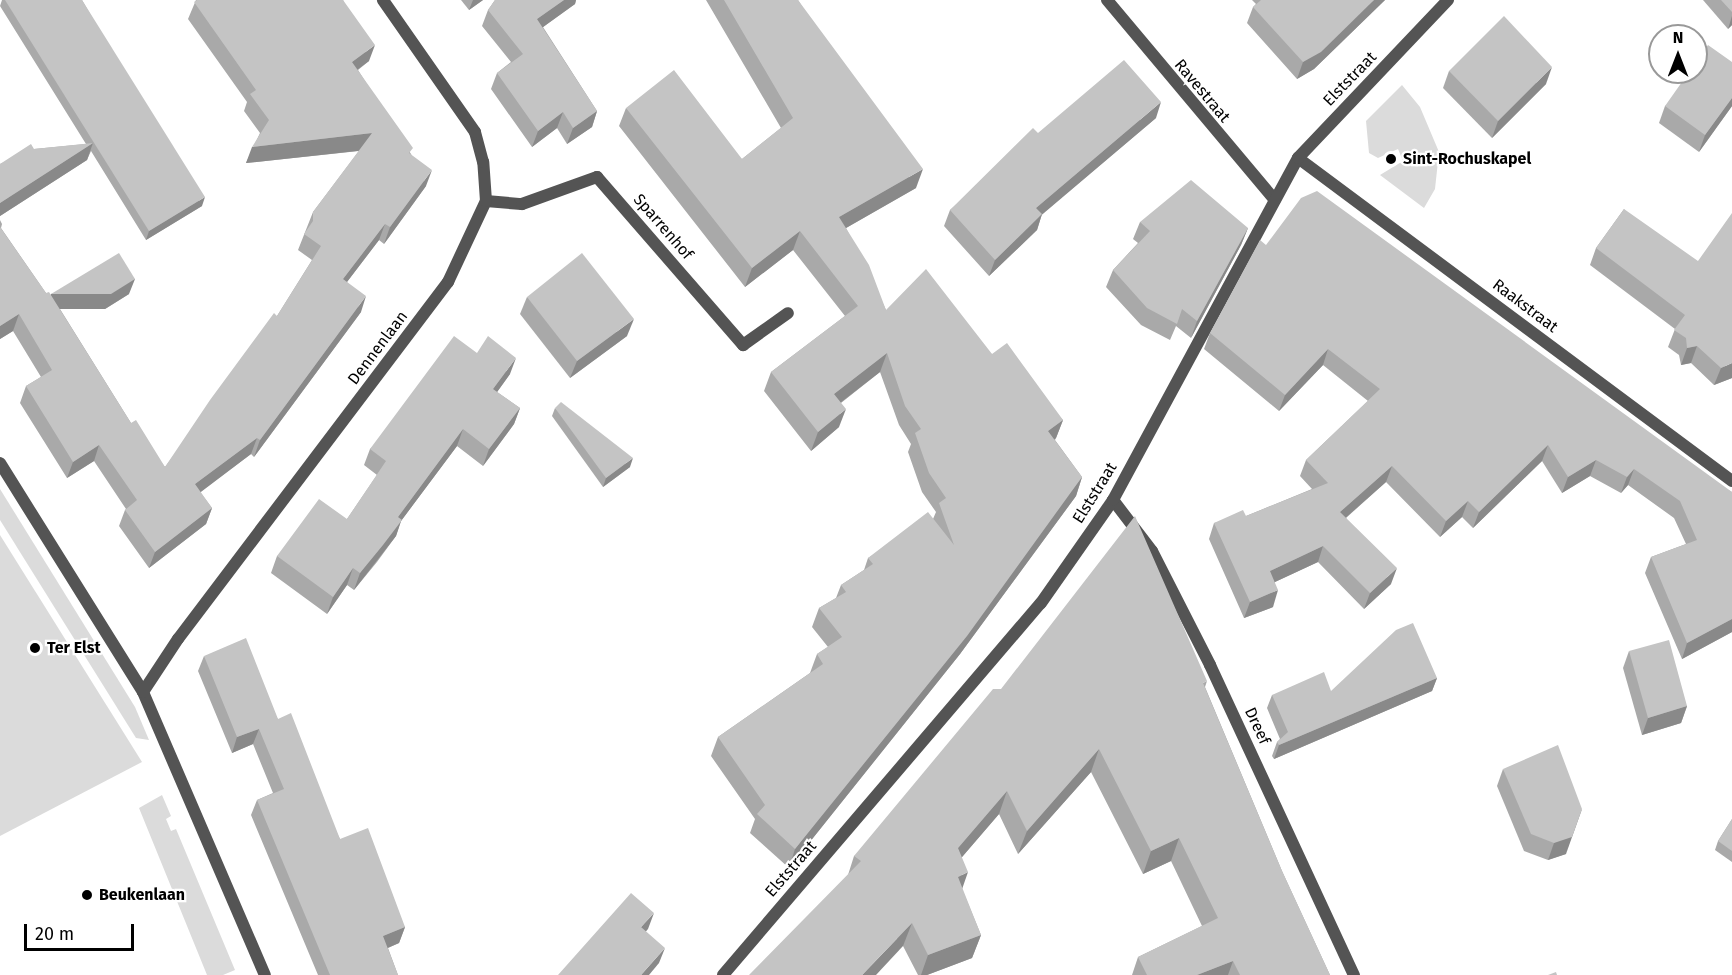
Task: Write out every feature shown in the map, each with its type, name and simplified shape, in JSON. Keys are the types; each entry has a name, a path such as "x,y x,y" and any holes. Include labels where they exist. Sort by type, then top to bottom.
{"street":[{"name":"Dennenlaan","path":"143,692 178,639 448,282 486,201 483,162 475,132 383,0"},
{"name":"Ravestraat","path":"1107,0 1275,200"},
{"name":"Elststraat","path":"723,975 1041,603 1113,500 1298,158 1448,0"},
{"name":"Raakstraat","path":"1298,158 1732,481"},
{"name":"Sparrenhof","path":"486,201 522,204 597,177 744,345 788,313"},
{"path":"0,463 143,692 265,975"},
{"name":"Dreef","path":"1113,500 1152,551 1210,665 1354,975"}],"shaded area":[{"path":"1402,85 1420,107 1439,152 1435,189 1424,208 1380,175 1403,161 1398,149 1378,158 1369,153 1366,121"},
{"path":"0,489 135,707 149,740 136,738 0,520"},
{"name":"Ter Elst","path":"0,535 142,762 0,836"},
{"path":"162,795 171,816 166,819 171,831 176,829 235,970 223,975 207,975 139,808"}],"building":[{"path":"5,0 82,0 205,197 149,231"},
{"path":"197,0 343,0 375,45 352,62 413,148 409,153 432,170 390,227 385,224 343,279 366,296 260,440 257,438 195,484 212,508 155,552 125,510 137,500 99,445 73,462 26,386 52,370 19,314 0,326 0,227 46,293 49,292 131,423 136,420 165,467 210,400 274,313 277,316 321,246 304,234 313,221 313,212 372,133 252,147 269,120 250,94 256,90 194,2"},
{"path":"495,0 564,0 537,19 597,111 573,128 563,112 538,131 497,73 523,54 488,10"},
{"path":"724,0 798,0 923,169 839,217 869,265 886,310 926,269 992,354 1007,343 1063,420 1048,431 1082,477 967,636 795,849 757,814 765,805 718,737 823,664 817,654 842,637 819,608 846,592 841,585 873,564 868,558 928,512 954,545 939,503 946,498 929,473 915,433 921,429 905,406 887,353 834,394 846,409 818,432 771,372 858,306 800,231 752,268 626,108 674,70 742,159 793,118"},
{"path":"1261,0 1374,0 1321,52 1303,62 1253,7"},
{"path":"1721,0 1732,0 1732,12"},
{"path":"1504,16 1552,67 1498,121 1449,71"},
{"path":"1708,45 1732,62 1732,98 1705,135 1665,106 1681,84 1708,84"},
{"path":"1124,60 1161,102 1036,208 1042,214 995,260 950,210 1033,128 1038,133"},
{"path":"93,143 0,203 0,164 31,144 34,149"},
{"path":"1191,180 1248,228 1197,321 1182,309 1177,324 1147,308 1113,270 1150,231 1140,222"},
{"path":"1317,191 1732,492 1732,619 1687,643 1651,557 1697,540 1680,501 1634,469 1627,477 1596,460 1568,477 1548,445 1479,512 1468,501 1446,521 1392,466 1340,512 1397,568 1370,593 1323,546 1270,571 1278,590 1250,602 1214,523 1243,510 1246,516 1328,483 1306,460 1380,389 1328,349 1285,395 1210,333 1260,240 1266,245 1301,198"},
{"path":"1624,209 1698,261 1732,213 1732,363 1721,368 1697,346 1687,348 1686,338 1674,330 1685,315 1596,248"},
{"path":"119,253 135,279 111,294 51,294"},
{"path":"582,253 634,319 577,361 527,297"},
{"path":"454,336 477,353 488,336 516,358 493,389 520,408 489,449 463,429 398,517 402,520 383,545 360,573 353,568 333,597 277,556 319,499 347,519 386,461 370,449"},
{"path":"561,402 633,458 606,478 555,408"},
{"path":"1135,516 1207,681 1203,683 1282,871 1330,975 1240,975 1233,961 1197,975 1147,975 1138,957 1218,918 1179,838 1151,851 1099,749 1027,831 1007,791 958,848 968,872 958,877 981,935 928,955 912,923 862,975 749,975 861,861 854,856 993,689 1001,689"},
{"path":"1413,623 1437,678 1279,745 1277,742 1288,732 1272,695 1324,672 1331,691 1396,630"},
{"path":"246,638 278,719 291,713 340,839 368,828 405,927 383,936 398,975 330,975 257,800 284,789 259,729 237,737 204,656"},
{"path":"1669,640 1687,706 1648,718 1629,651"},
{"path":"1558,745 1582,809 1572,837 1554,843 1531,834 1503,769"},
{"path":"1732,819 1732,851 1718,841"},
{"path":"631,893 654,913 641,927 665,948 641,975 558,975"}],"place":[{"name":"Sint-Rochuskapel","path":"1391,159"},
{"name":"Ter Elst","path":"35,648"},
{"name":"Beukenlaan","path":"87,895"}]}
